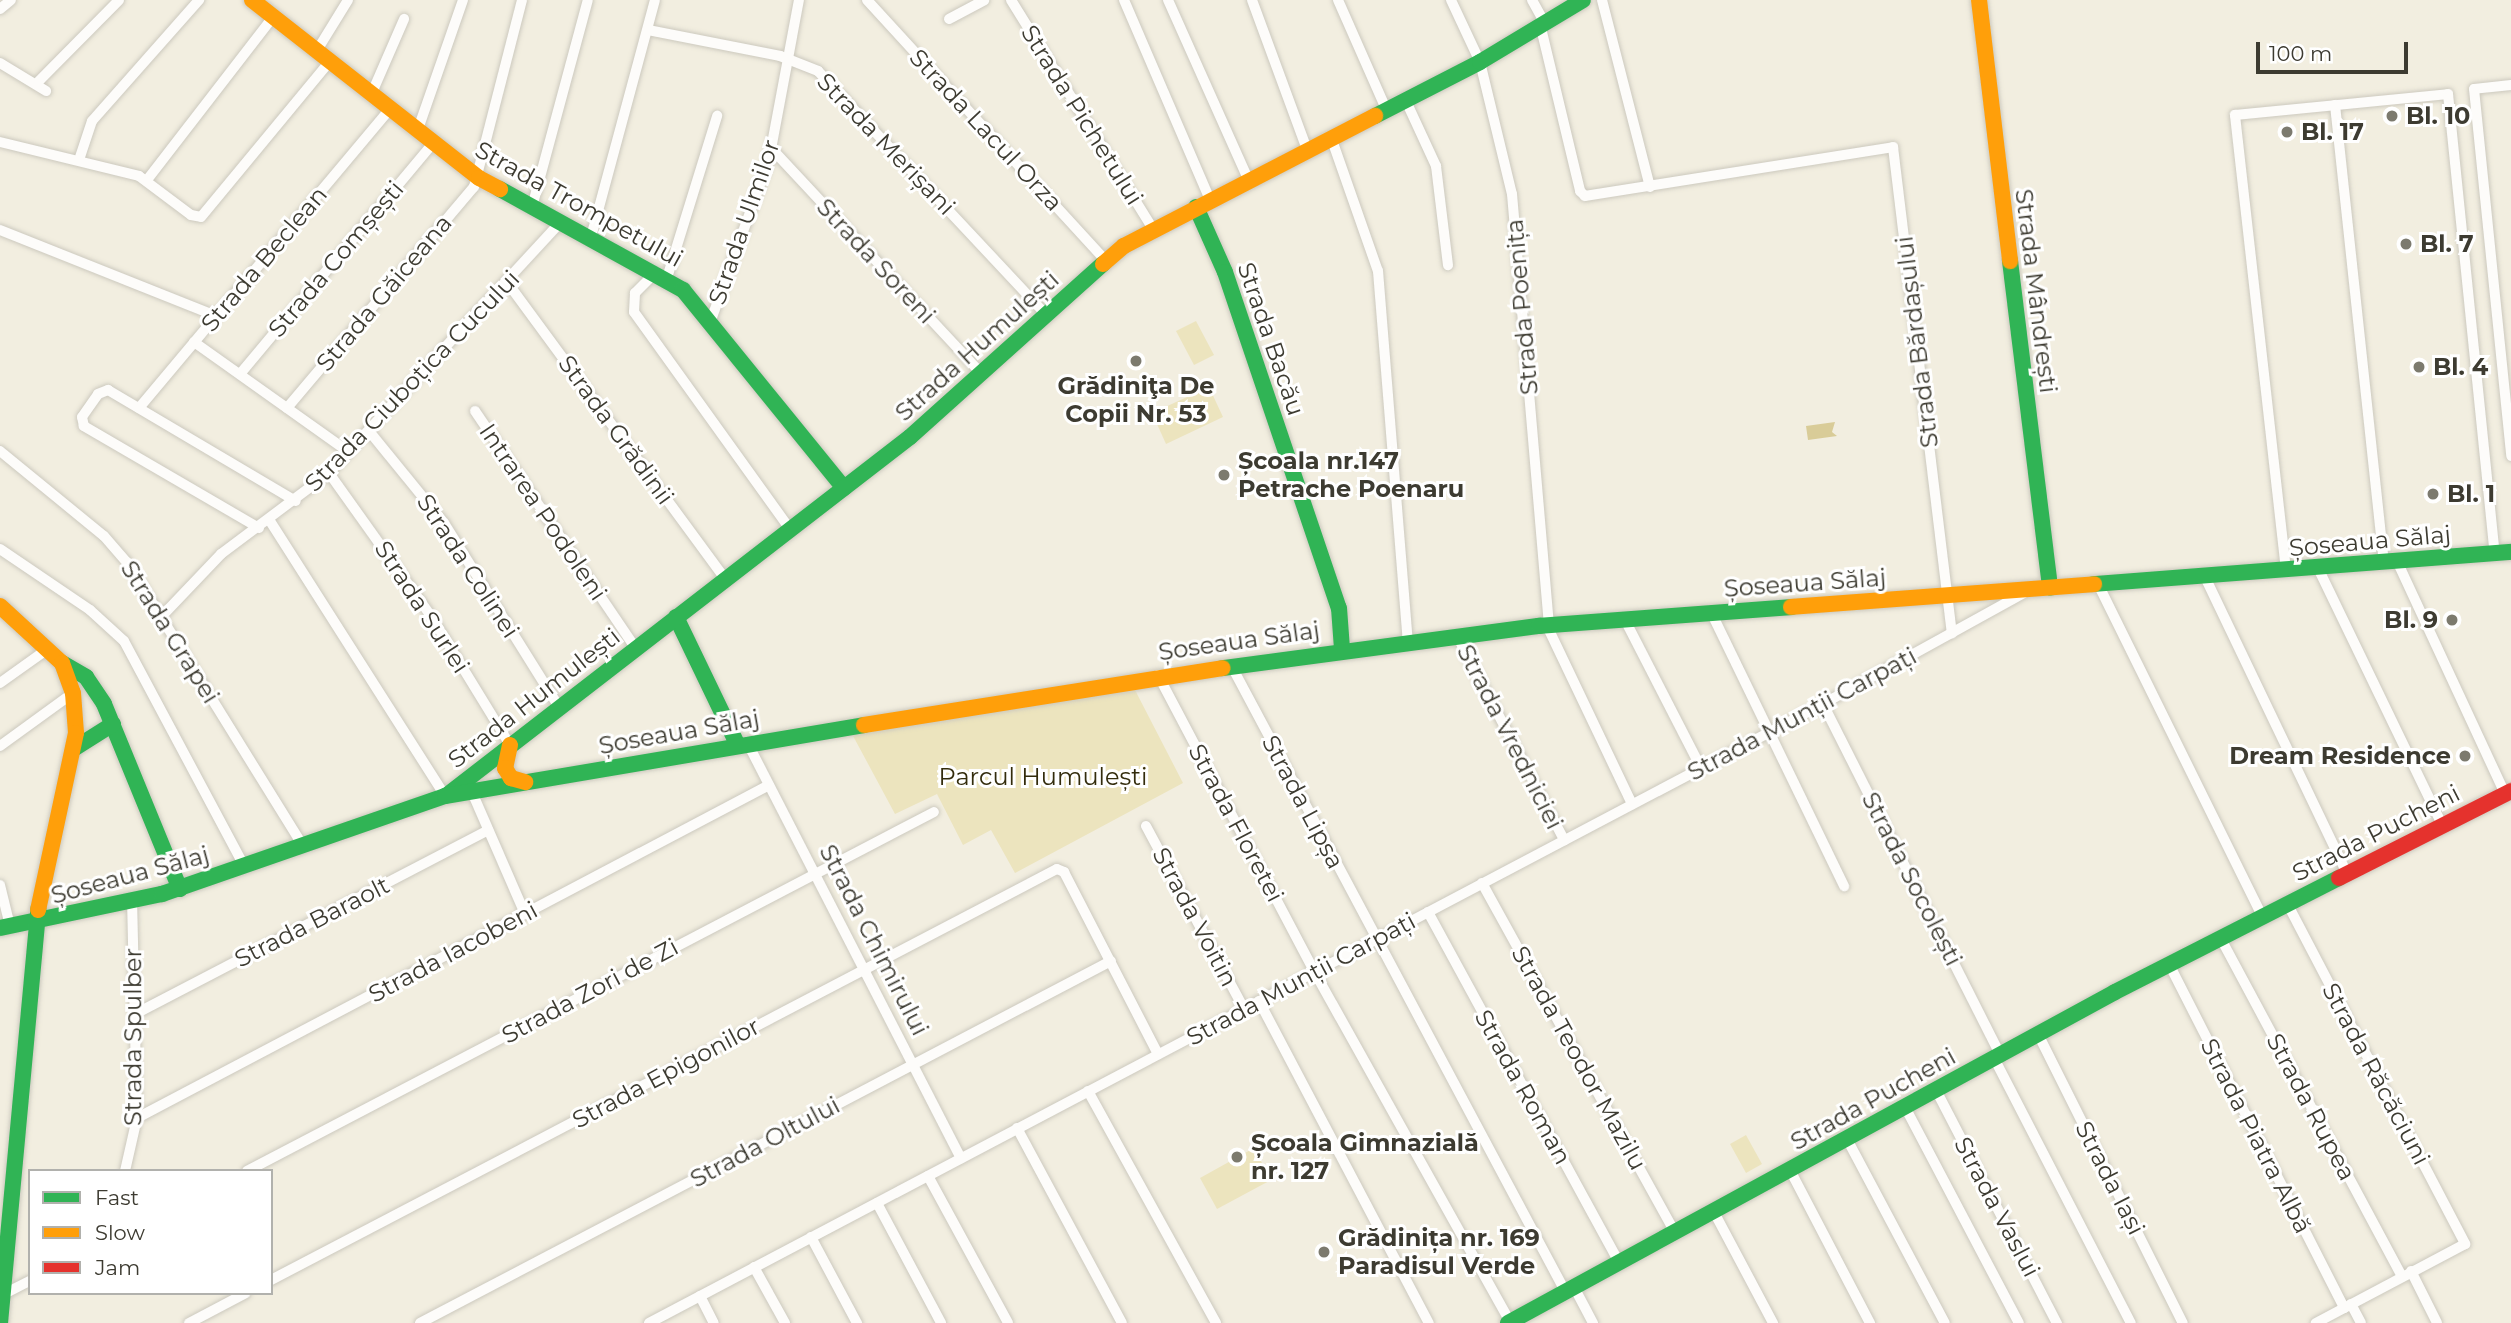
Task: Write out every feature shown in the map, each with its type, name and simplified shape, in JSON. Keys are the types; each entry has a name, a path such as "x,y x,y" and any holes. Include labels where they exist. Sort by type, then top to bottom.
{"street":[{"path":"0,9 11,0"},
{"path":"36,84 119,0"},
{"path":"79,160 92,121 199,0"},
{"name":"Strada Trompetului","path":"252,0 432,144 479,178 662,275 711,320 844,488"},
{"path":"316,52 348,0"},
{"path":"417,132 463,0"},
{"path":"479,178 522,0"},
{"path":"532,207 588,0"},
{"path":"591,237 654,0"},
{"name":"Strada Ulmilor","path":"711,320 772,149 799,0"},
{"name":"Strada Lacul Orza","path":"867,0 1105,260"},
{"path":"949,19 984,0"},
{"name":"Strada Pichetului","path":"1011,0 1153,229"},
{"path":"1124,0 1203,204"},
{"path":"1168,0 1249,181"},
{"path":"1252,0 1308,152"},
{"path":"1338,0 1387,111"},
{"name":"Strada Poenița","path":"1451,0 1480,62 1517,231 1547,625"},
{"path":"1532,0 1544,26 1580,191 1585,196 1650,187 1602,0"},
{"name":"Strada Humulești","path":"446,796 635,647 844,488 981,373 1105,260 1153,229 1332,140 1480,62 1544,26 1583,0"},
{"name":"Strada Mândrești","path":"1979,0 2050,588"},
{"path":"147,180 273,17"},
{"path":"371,95 404,19"},
{"name":"Strada Merișani","path":"648,30 788,59 818,71 837,87 1045,314"},
{"path":"0,142 79,160 147,180 191,215 201,218 329,62"},
{"path":"0,63 46,90"},
{"path":"2511,85 2474,89 2511,456"},
{"path":"2286,570 2235,116 2448,93 2503,553"},
{"path":"1406,102 1436,166 1448,265"},
{"path":"2335,105 2390,562 2508,792"},
{"name":"Strada Beclean","path":"139,408 389,110"},
{"path":"717,116 662,275 635,293 634,312 790,529"},
{"path":"1332,140 1378,271 1408,640"},
{"name":"Strada Comșești","path":"240,374 432,144"},
{"name":"Strada Bărdașului","path":"1650,187 1836,154 1889,146 1895,150 1947,595"},
{"name":"Strada Soreni","path":"772,149 981,373"},
{"name":"Strada Găiceana","path":"286,408 479,178"},
{"name":"Strada Bacău","path":"1203,204 1339,608 1342,649"},
{"name":"Strada Ciuboțica Cucului","path":"162,616 213,562 270,521 329,473 561,222"},
{"path":"0,230 216,316"},
{"name":"Strada Grădinii","path":"507,282 725,579"},
{"path":"194,342 349,452"},
{"path":"259,528 81,422 102,390 139,408 296,501"},
{"name":"Intrarea Podoleni","path":"475,411 635,647"},
{"name":"Strada Colinei","path":"369,431 444,523 559,707"},
{"name":"Strada Grapei","path":"0,451 116,548 162,616 303,846"},
{"name":"Strada Surlei","path":"329,473 431,616 510,746"},
{"path":"270,521 446,796"},
{"path":"0,549 102,619 124,641 244,866"},
{"name":"Șoseaua Sălaj","path":"5,927 132,903 446,796 742,743 1231,665 1456,634 1624,618 2099,586 2503,553"},
{"path":"2318,568 2442,825"},
{"path":"2205,577 2347,873"},
{"path":"2099,586 2262,916"},
{"name":"Strada Munții Carpați","path":"649,1323 1769,733 2031,590"},
{"path":"1947,595 1952,633"},
{"path":"0,606 49,648 62,663 86,677 113,724 180,888"},
{"path":"1710,612 1844,886"},
{"name":"Strada Chimirului","path":"676,617 742,743 769,785 961,1158"},
{"path":"1624,618 1701,768"},
{"path":"1547,625 1632,804"},
{"name":"Strada Vredniciei","path":"1456,634 1564,840"},
{"path":"0,683 49,648"},
{"path":"0,1323 3,1226 35,922 75,748 73,694 62,663"},
{"name":"Strada Lipșa","path":"1231,665 1375,940 1569,1289 1593,1323"},
{"name":"Strada Floretei","path":"1158,676 1314,971 1510,1323"},
{"path":"0,746 73,694"},
{"name":"Strada Socolești","path":"1823,704 2131,1323"},
{"path":"75,748 113,724"},
{"path":"510,746 504,762 507,773 528,782"},
{"name":"Strada Iacobeni","path":"137,1118 769,785"},
{"path":"472,792 525,914"},
{"name":"Strada Pucheni","path":"1510,1323 2169,964 2508,792"},
{"name":"Strada Zori de Zi","path":"251,1169 934,812"},
{"name":"Strada Voitin","path":"1146,826 1244,1009"},
{"name":"Strada Baraolt","path":"137,1013 488,830"},
{"name":"Strada Epigonilor","path":"273,1279 863,969 1061,869 1111,961"},
{"name":"Strada Teodor Mazilu","path":"1482,883 1675,1233"},
{"path":"0,885 5,927"},
{"name":"Strada Spulber","path":"125,1169 137,1118 137,1013 132,903"},
{"name":"Strada Răcăciuni","path":"2287,903 2465,1244 2407,1274"},
{"name":"Strada Roman","path":"1428,912 1619,1263"},
{"name":"Strada Rupea","path":"2220,937 2407,1274 2437,1323"},
{"path":"1111,961 1158,1054"},
{"name":"Strada Oltului","path":"420,1323 1111,961"},
{"name":"Strada Piatra Albă","path":"2169,964 2348,1306 2361,1323"},
{"path":"1259,1001 1429,1323"},
{"name":"Strada Iași","path":"2038,1034 2183,1323"},
{"name":"Strada Vaslui","path":"1936,1090 2057,1323"},
{"path":"1088,1091 1216,1323"},
{"path":"1905,1107 2019,1323"},
{"path":"1017,1128 1122,1323"},
{"path":"1847,1139 1945,1323"},
{"path":"1790,1170 1870,1323"},
{"path":"928,1176 1008,1323"},
{"path":"877,1203 941,1323"},
{"path":"1714,1212 1773,1323"},
{"path":"811,1237 857,1323"},
{"path":"754,1267 785,1323"},
{"path":"2316,1323 2407,1274"},
{"path":"2,1295 28,1283"},
{"path":"189,1323 242,1295"},
{"path":"700,1296 714,1323"}],"green space":[{"path":"1196,321 1214,355 1194,365 1176,331"},
{"path":"1209,387 1223,417 1166,444 1152,413"},
{"name":"Parcul Humulești","path":"1135,690 1183,783 1015,873 991,830 963,845 937,794 895,814 852,734"},
{"path":"1746,1135 1762,1164 1746,1173 1730,1144"},
{"path":"1254,1148 1271,1180 1217,1209 1200,1178"}],"shaded area":[{"path":"1835,422 1832,432 1837,436 1808,440 1806,426"}],"traffic: fast":[{"path":"1375,116 1480,62 1583,0"},
{"path":"500,189 683,290 844,488"},
{"path":"1196,207 1225,272 1339,608 1342,649"},
{"path":"2010,261 2050,588"},
{"path":"447,795 910,437 1103,264"},
{"path":"2094,584 2511,552"},
{"path":"1223,668 1539,626 1791,607"},
{"path":"676,617 737,744"},
{"path":"62,663 86,677 104,704 180,889"},
{"path":"75,748 113,724"},
{"path":"0,928 162,894 445,796 864,725"},
{"path":"1508,1323 2115,992 2339,878"},
{"path":"0,1323 38,910"}],"traffic: slow":[{"path":"252,0 479,178 500,189"},
{"path":"1979,0 2010,261"},
{"path":"1103,264 1124,246 1375,116"},
{"path":"1791,607 2094,584"},
{"path":"0,606 62,663 73,693 76,733 38,910"},
{"path":"864,725 1223,668"},
{"path":"510,745 505,768 511,778 525,782"}],"traffic: jam":[{"path":"2339,878 2511,791"}],"place":[{"name":"Bl. 10","path":"2392,116"},
{"name":"Bl. 17","path":"2287,132"},
{"name":"Bl. 7","path":"2406,244"},
{"name":"Grădiniţa De Copii Nr. 53","path":"1136,361"},
{"name":"Bl. 4","path":"2419,367"},
{"name":"Școala nr.147 Petrache Poenaru","path":"1224,475"},
{"name":"Bl. 1","path":"2433,494"},
{"name":"Bl. 9","path":"2452,620"},
{"name":"Dream Residence","path":"2465,756"},
{"name":"Școala Gimnazială nr. 127","path":"1237,1157"},
{"name":"Grădinița nr. 169 Paradisul Verde","path":"1324,1252"}]}
